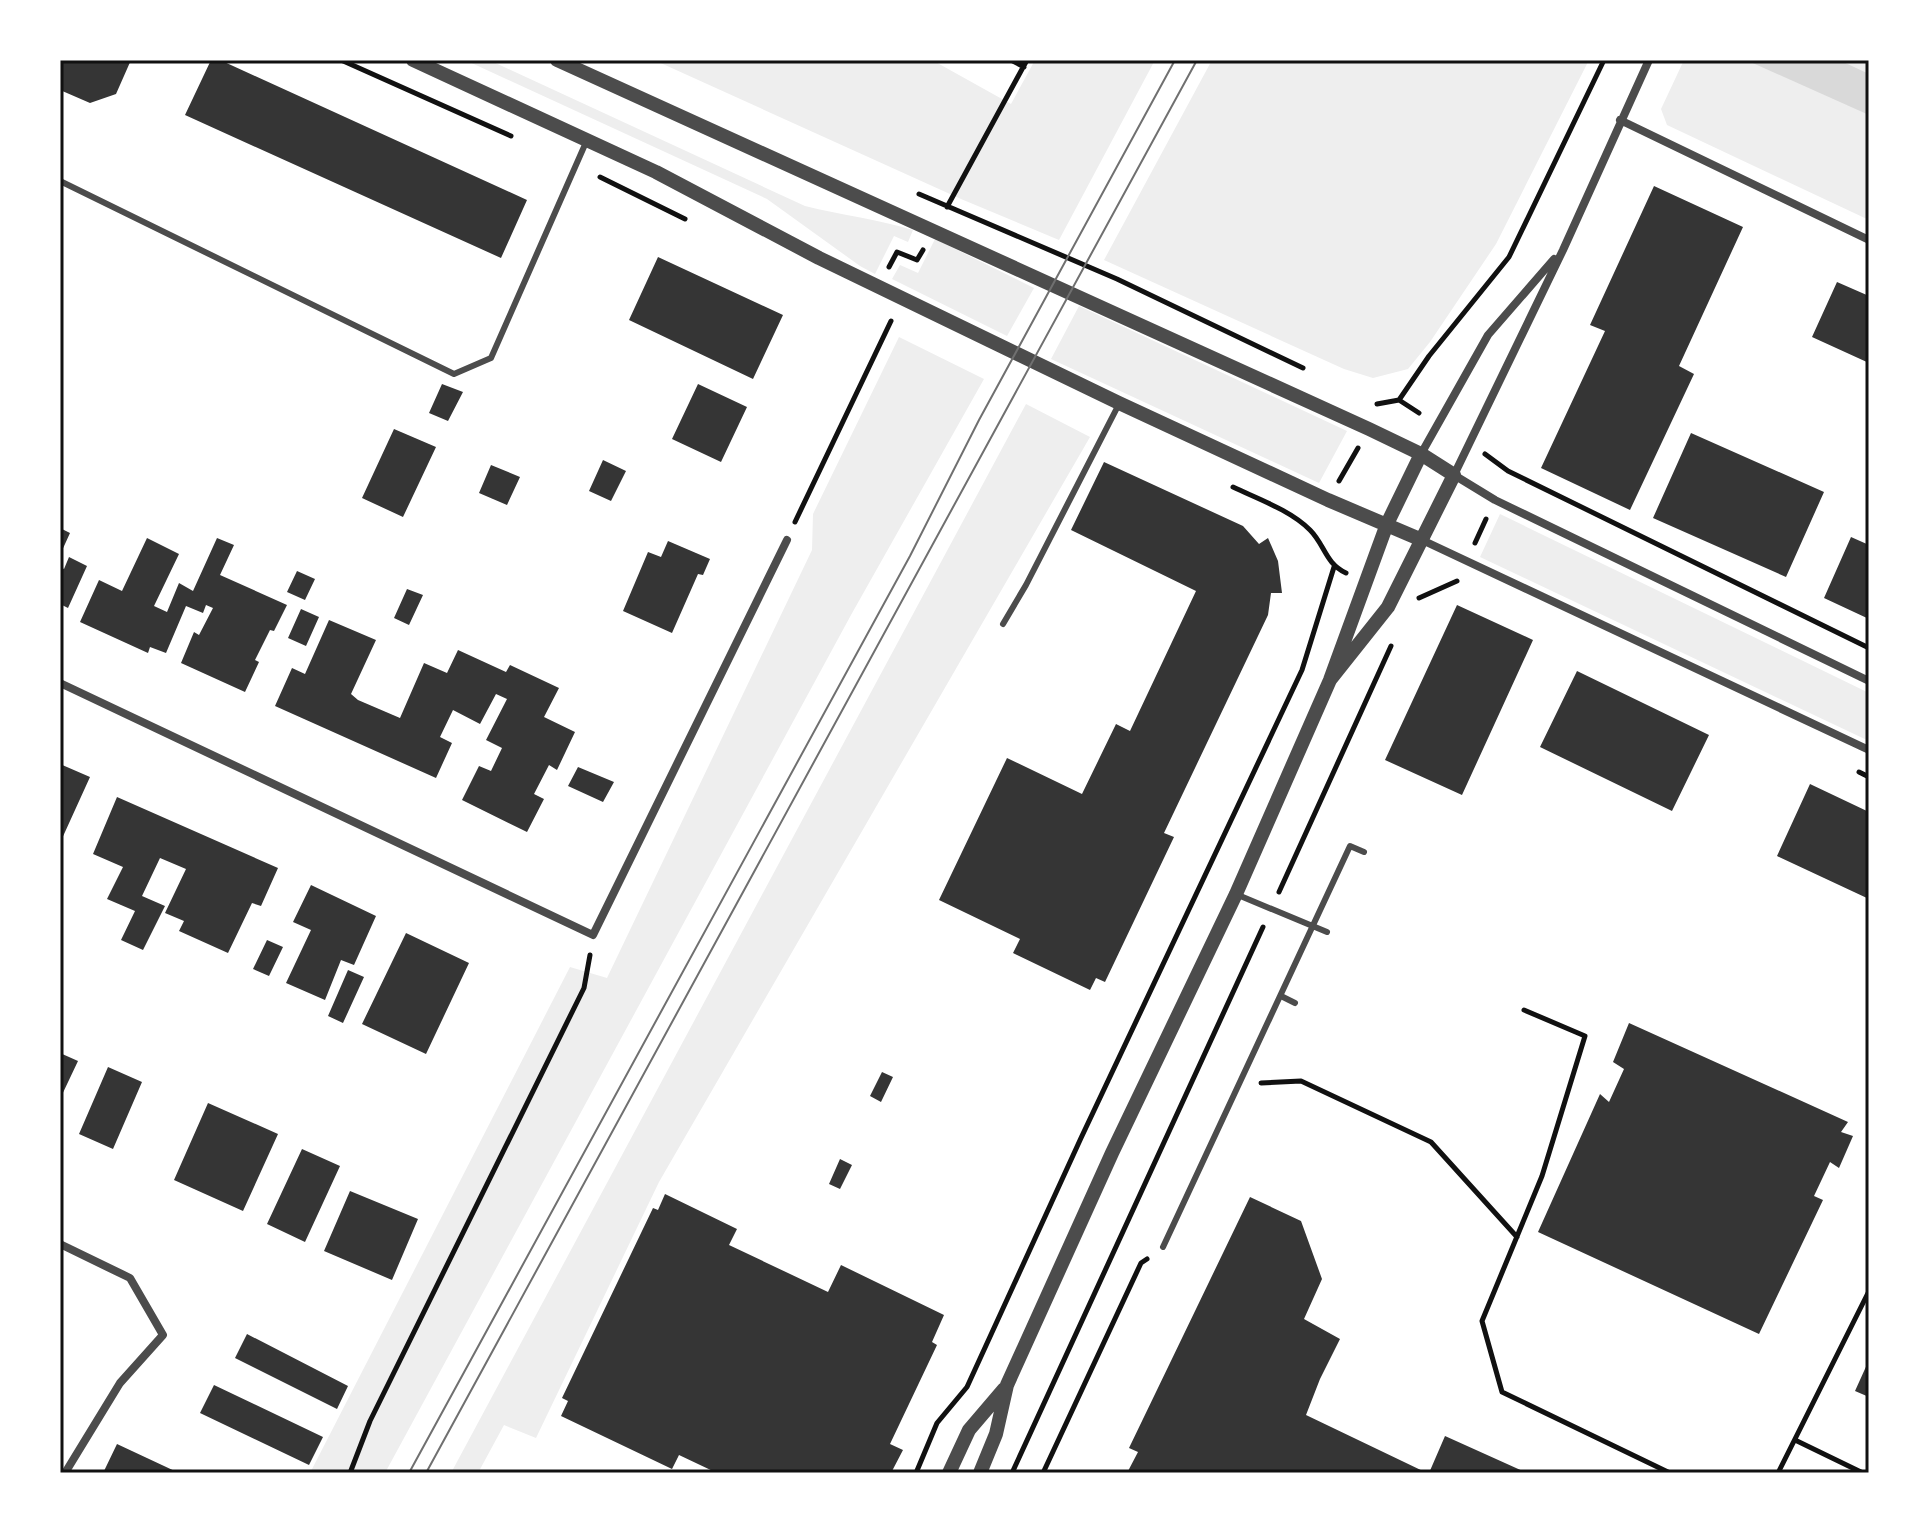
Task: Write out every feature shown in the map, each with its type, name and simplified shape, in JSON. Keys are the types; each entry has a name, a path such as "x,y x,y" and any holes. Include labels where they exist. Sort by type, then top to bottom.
{"street":[{"path":"413,60 656,172 879,287 1119,403 1422,540 1869,750"},
{"path":"557,60 1369,429 1421,454 1495,500 1869,681"},
{"path":"1330,680 1388,607 1563,250 1649,60"},
{"path":"1620,120 1869,240"},
{"path":"980,1473 996,1434 1007,1385 1112,1153 1236,894 1330,680 1387,524 1421,454 1488,335 1563,250"},
{"path":"60,683 593,935 787,540"},
{"path":"60,1244 130,1278 163,1335 120,1383 65,1473"},
{"path":"949,1473 969,1430 1007,1385"}],"lane":[{"path":"60,181 454,374 491,358 587,140"},
{"path":"1003,624 1119,403"},
{"path":"1163,1247 1350,846 1364,852"},
{"path":"1236,894 1327,932"},
{"path":"1281,996 1295,1003"}],"path":[{"path":"1011,60 1024,67"},
{"path":"879,287 897,252 917,260 1027,60"},
{"path":"1364,397 1378,404 1399,400 1429,356 1509,257 1604,60"},
{"path":"907,189 1117,279 1309,371"},
{"path":"787,540 891,321"},
{"path":"916,1473 937,1423 967,1387 1087,1124 1302,670 1334,567 1311,531 1369,429 1378,404"},
{"path":"1411,602 1456,582 1508,471 1869,648"},
{"path":"1012,1473 1392,644"},
{"path":"350,1473 370,1421 584,988 593,935"},
{"path":"1524,1010 1585,1036 1542,1176 1482,1321 1502,1392 1670,1473"},
{"path":"1236,1090 1257,1084 1301,1081 1431,1142 1517,1237"},
{"path":"1043,1473 1141,1263 1163,1247"},
{"path":"1778,1473 1869,1291"},
{"path":"1795,1440 1863,1473"}],"shaded area":[{"path":"465,60 489,60 805,206 913,230 908,242 894,236 875,274 767,199"},
{"path":"654,60 932,60 1011,104 1035,60 1155,60 1059,240"},
{"path":"1212,60 1589,60 1496,244 1430,342 1408,369 1373,378 1344,369 1104,260"},
{"path":"1684,60 1869,60 1869,220 1667,125 1661,109"},
{"path":"1746,60 1839,60 1869,74 1869,115"},
{"path":"935,239 1034,288 1007,336 892,279 900,265 918,273"},
{"path":"1079,306 1347,431 1319,483 1051,359"},
{"path":"899,337 984,379 851,615 385,1473 310,1473 570,967 607,978 812,550 813,514"},
{"path":"1026,404 1090,437 659,1182 536,1438 504,1425 478,1473 451,1473"},
{"path":"1500,514 1869,693 1869,741 1480,557"}],"building":[{"path":"60,60 131,60 116,94 90,103 60,90"},
{"path":"211,60 220,60 527,200 501,258 185,115"},
{"path":"1654,186 1743,227 1679,366 1694,374 1630,510 1541,468 1605,331 1590,325"},
{"path":"658,257 783,315 753,379 629,320"},
{"path":"1837,282 1869,296 1869,363 1812,337"},
{"path":"442,384 463,392 448,421 429,413"},
{"path":"698,384 747,407 721,462 672,439"},
{"path":"394,429 436,447 403,517 362,498"},
{"path":"1691,433 1824,492 1786,577 1653,518"},
{"path":"603,460 626,471 611,501 589,491"},
{"path":"1104,462 1243,526 1259,544 1268,538 1278,561 1282,593 1271,593 1268,615 1164,833 1174,837 1105,982 1096,978 1090,990 1013,953 1020,939 939,900 1007,758 1082,794 1116,724 1130,731 1196,591 1071,530"},
{"path":"491,465 520,477 507,505 479,493"},
{"path":"60,528 70,533 60,555"},
{"path":"1851,537 1869,545 1869,619 1824,598"},
{"path":"147,538 179,554 154,606 167,612 179,583 193,591 217,538 234,545 220,575 287,605 255,660 259,662 245,692 181,663 194,632 199,635 213,608 206,605 203,613 186,606 166,653 150,647 148,653 80,622 99,580 122,591"},
{"path":"668,541 710,559 703,575 698,574 672,633 623,611 648,552 661,557"},
{"path":"69,557 87,566 68,608 60,604 60,567 64,569"},
{"path":"297,571 315,579 305,600 287,592"},
{"path":"407,589 423,595 409,625 394,618"},
{"path":"1457,605 1533,640 1462,795 1385,760"},
{"path":"301,609 319,617 306,646 288,638"},
{"path":"329,620 376,640 351,694 400,718 424,663 447,673 458,650 506,672 510,665 559,688 544,717 575,732 557,770 549,765 534,794 544,799 527,832 462,800 479,766 491,771 502,748 486,740 507,699 496,694 480,724 453,710 440,737 452,743 436,778 275,706 292,668 305,674"},
{"path":"1577,671 1709,735 1672,811 1540,747"},
{"path":"60,764 90,777 60,843"},
{"path":"578,767 614,782 603,802 568,786"},
{"path":"1810,784 1869,812 1869,899 1777,856"},
{"path":"117,797 278,868 261,906 252,903 228,953 179,931 184,921 165,913 186,869 160,858 142,896 165,906 143,950 121,940 135,911 107,899 123,867 93,854"},
{"path":"311,885 376,916 354,965 341,960 325,1000 286,983 311,930 293,922"},
{"path":"406,933 469,963 426,1054 362,1024"},
{"path":"267,940 283,947 269,976 253,969"},
{"path":"348,970 364,977 343,1023 328,1016"},
{"path":"1629,1023 1848,1122 1841,1132 1853,1136 1839,1168 1830,1162 1814,1196 1823,1200 1759,1334 1538,1232 1600,1094 1609,1102 1624,1069 1613,1062"},
{"path":"60,1053 78,1061 60,1099"},
{"path":"108,1067 142,1082 113,1149 79,1134"},
{"path":"882,1072 893,1077 881,1102 870,1096"},
{"path":"208,1103 278,1134 243,1211 174,1180"},
{"path":"302,1149 340,1166 305,1242 267,1224"},
{"path":"840,1159 852,1165 840,1189 829,1184"},
{"path":"350,1191 418,1219 392,1280 324,1251"},
{"path":"665,1194 737,1229 729,1245 828,1292 841,1265 944,1315 932,1342 937,1345 890,1444 903,1450 891,1473 717,1473 679,1455 672,1469 561,1416 568,1401 562,1398 653,1208 658,1210"},
{"path":"1250,1197 1301,1221 1322,1279 1304,1319 1340,1339 1306,1415 1427,1473 1127,1473 1138,1452 1129,1448"},
{"path":"247,1334 348,1386 337,1409 235,1358"},
{"path":"1869,1360 1869,1397 1855,1391"},
{"path":"214,1385 323,1437 309,1465 200,1413"},
{"path":"1445,1436 1527,1473 1429,1473"},
{"path":"117,1444 179,1473 104,1471"}],"tram line":[{"path":"409,1473 910,556 979,420 1175,60"},
{"path":"426,1473 1197,60"}]}
